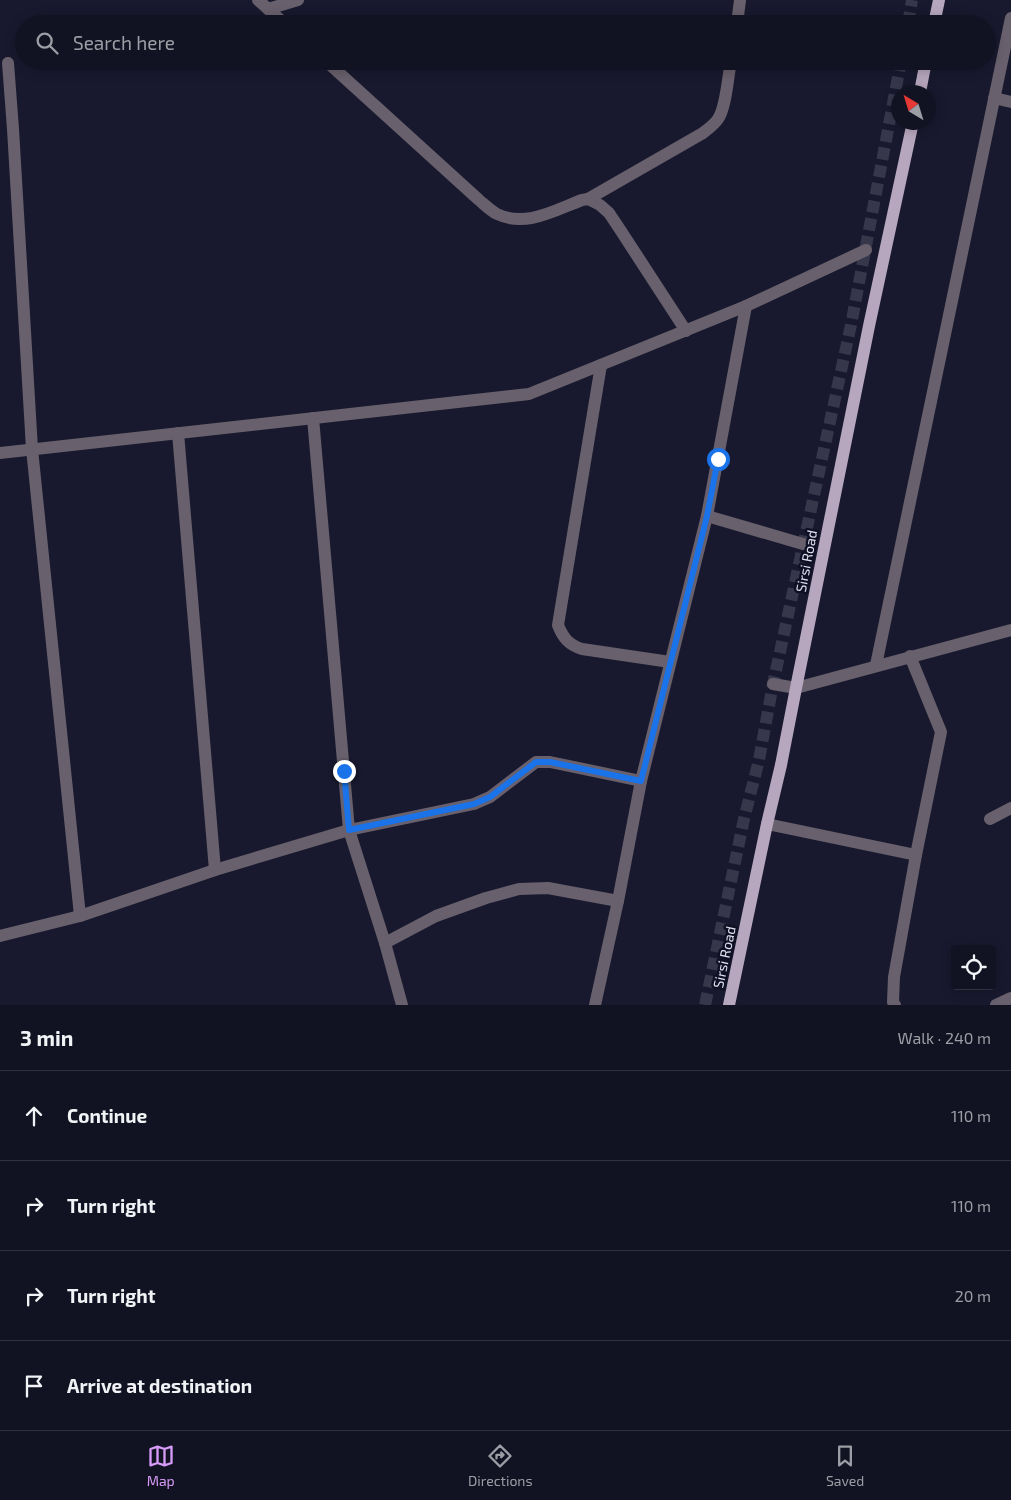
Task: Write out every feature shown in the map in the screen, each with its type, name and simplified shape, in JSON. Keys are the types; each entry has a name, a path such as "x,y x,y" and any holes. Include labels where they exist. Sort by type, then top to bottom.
{"main road":[{"path":"936,15 939,0"},
{"path":"921,85 924,70"},
{"name":"Sirsi Road","path":"729,1005 781,765 873,308 911,130"}],"street":[{"path":"258,0 275,15"},
{"path":"268,9 298,0"},
{"path":"738,15 740,0"},
{"path":"876,665 1011,18"},
{"path":"8,63 32,448 80,916"},
{"path":"336,70 478,200 497,214 515,220 534,218 582,200 588,200 600,205 613,219 686,330"},
{"path":"588,200 703,133 713,125 719,118 722,110 729,70"},
{"path":"994,98 1011,102"},
{"path":"0,128 13,128"},
{"path":"0,453 529,394 746,306 866,250"},
{"path":"595,1005 618,901 641,781 707,516 746,306"},
{"path":"601,365 558,625 562,637 572,646 670,662"},
{"path":"313,418 349,830 385,943 402,1005"},
{"path":"178,433 215,870"},
{"path":"707,516 803,544"},
{"path":"772,684 796,688 1011,630"},
{"path":"895,1005 893,1002 894,977 941,732 910,656"},
{"path":"0,936 80,916 215,870 349,830 474,804 490,797 536,762 550,762 641,781"},
{"path":"990,818 1011,808"},
{"path":"767,824 916,855"},
{"path":"385,943 436,916 486,898 519,889 548,888 618,901"},
{"path":"996,1005 1011,998"}],"tunnel":[{"path":"910,15 912,0"},
{"path":"705,1005 851,325 899,70"}],"route":[{"path":"344,771 349,830 474,804 490,797 536,762 550,762 641,781 707,516 718,459"}]}
